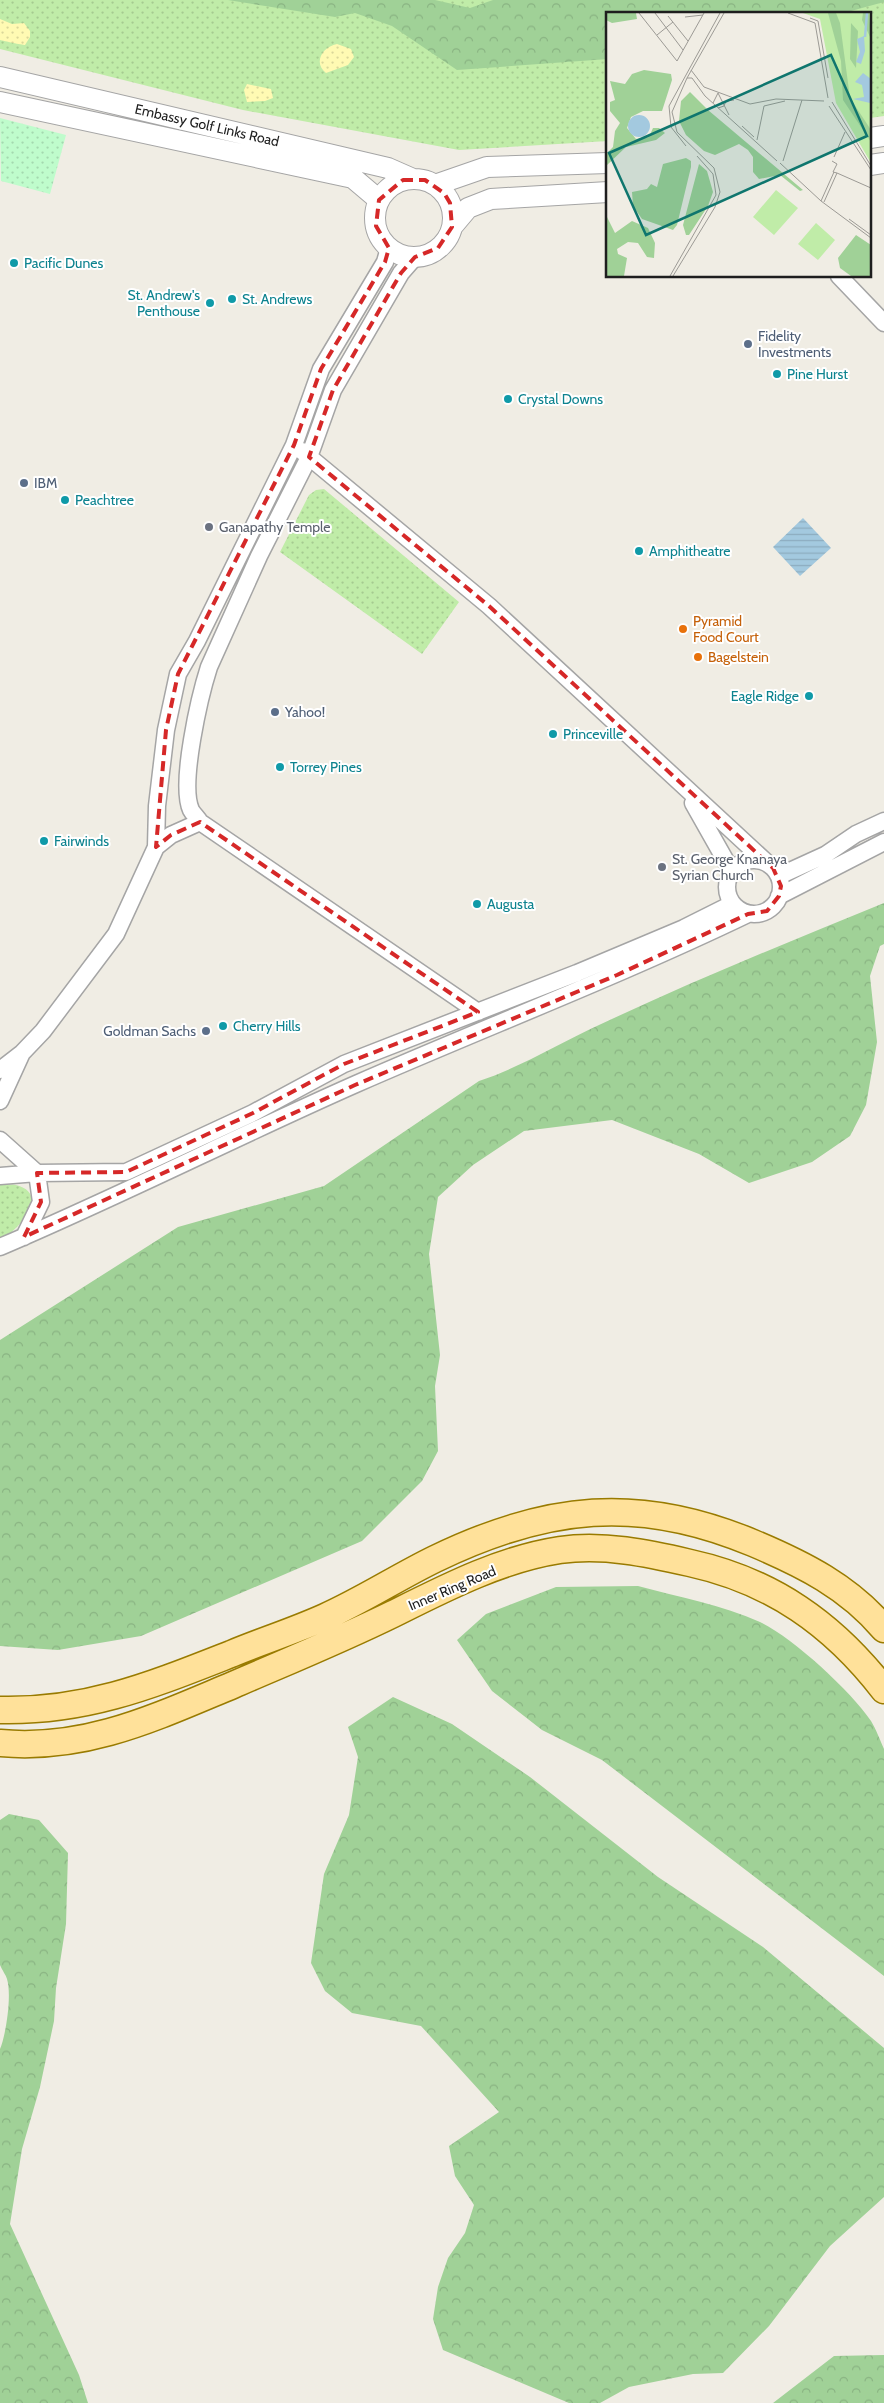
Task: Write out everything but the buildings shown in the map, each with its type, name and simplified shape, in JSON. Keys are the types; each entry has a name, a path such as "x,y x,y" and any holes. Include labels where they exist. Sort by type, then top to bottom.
{"main road":[{"path":"0,1710 77,1705 153,1684 325,1617 437,1558 522,1524 550,1517 622,1511 672,1516 719,1528 791,1559 824,1577 853,1597 884,1629"},
{"name":"Inner Ring Road","path":"0,1743 73,1742 127,1728 338,1640 451,1586 492,1570 560,1550 603,1547 656,1555 709,1567 773,1593 801,1608 832,1632 848,1647 884,1690"}],"street":[{"name":"Embassy Golf Links Road","path":"0,77 388,168 413,179"},
{"name":"Embassy Golf Links Road","path":"0,102 353,178 380,200"},
{"path":"435,185 487,166 606,163"},
{"path":"452,227 453,215 450,203 444,193 435,185 413,179 394,185 380,200 376,212 376,226 381,238 389,248 402,255 415,257 427,254 438,248 447,239 452,227 468,208 490,199 606,192"},
{"path":"0,1070 22,1053 43,1031 116,934 156,847 157,806 161,766 166,730 178,674 197,640 294,445 321,369 385,262 389,248"},
{"path":"415,257 401,273 333,390 309,457 259,556 206,676 187,777 190,809 200,822 478,1012"},
{"path":"841,278 884,323"},
{"path":"294,445 489,606 688,792 774,868 779,876 780,896"},
{"path":"688,792 732,872"},
{"path":"779,876 825,855 856,834 884,821"},
{"path":"156,847 171,835 200,822"},
{"path":"0,1247 355,1085 617,975 748,914 758,914 767,911 780,896 884,842"},
{"path":"748,914 732,904 727,888 732,872 746,861 766,862"},
{"path":"0,1176 36,1173 126,1172 253,1112 344,1064 650,942 732,904"},
{"path":"0,1101 22,1053"},
{"path":"0,1140 36,1173 41,1202 24,1237"}],"highlighted area":[{"path":"403,180 425,180 444,193 450,203 452,227 438,248 415,257 401,273 333,390 309,457 489,606 773,868 781,886 779,896 767,911 748,914 617,975 355,1085 24,1237 41,1202 37,1173 126,1172 253,1113 344,1064 478,1012 200,822 171,835 156,847 166,730 178,674 294,445 321,369 385,262 389,248 376,226 379,200"}],"green space":[{"path":"0,0 884,0 884,116 872,118 872,12 606,12 606,141 459,150 243,110 0,49"},
{"path":"228,0 435,0 470,8 493,0 884,0 884,2 847,12 606,12 606,59 457,70 392,26 355,13 335,17"},
{"path":"0,118 66,135 50,194 1,181"},
{"path":"324,489 459,602 422,654 280,552 309,495 316,490"},
{"path":"884,903 884,944 880,946 870,976 877,1042 866,1105 850,1136 812,1162 749,1183 699,1154 612,1120 524,1131 473,1165 438,1197 429,1254 440,1355 435,1386 438,1451 422,1481 362,1541 141,1636 58,1650 0,1646 0,1340 178,1227 324,1186 479,1081 525,1062 599,1025 670,993"},
{"path":"0,1185 16,1185 26,1190 31,1196 31,1204 28,1213 22,1221 7,1236 0,1240"},
{"path":"638,1586 731,1611 773,1629 804,1652 836,1680 871,1721 884,1749 884,1976 602,1760 542,1730 492,1691 457,1640 486,1614 556,1587"},
{"path":"393,1697 452,1724 530,1777 658,1877 763,1947 884,2048 884,2197 830,2246 769,2326 723,2373 693,2374 629,2387 600,2403 569,2403 443,2350 433,2319 438,2287 448,2258 465,2233 474,2205 455,2176 449,2146 499,2112 421,2026 352,2013 325,1991 311,1963 324,1874 349,1815 358,1757 348,1727"},
{"path":"9,1814 39,1820 68,1853 66,1924 56,1988 54,2021 40,2087 22,2149 10,2224 79,2375 88,2403 0,2403 0,2049 6,2025 9,1995 7,1979 0,1965 0,1820"},
{"path":"884,2355 884,2403 773,2403 834,2356"}],"sand":[{"path":"0,19 12,24 24,23 30,31 30,37 25,45 0,40"},
{"path":"337,44 351,49 354,57 348,65 326,73 320,65 321,56 327,48"},
{"path":"247,84 271,89 273,98 265,101 247,102 244,90"}],"water":[{"path":"803,518 831,548 800,576 773,547"}],"place":[{"name":"Pacific Dunes","path":"14,263"},
{"name":"St. Andrews","path":"232,299"},
{"name":"St. Andrew's Penthouse","path":"210,303"},
{"name":"Fidelity Investments","path":"748,344"},
{"name":"Pine Hurst","path":"777,374"},
{"name":"Crystal Downs","path":"508,399"},
{"name":"IBM","path":"24,483"},
{"name":"Peachtree","path":"65,500"},
{"name":"Ganapathy Temple","path":"209,527"},
{"name":"Amphitheatre","path":"639,551"},
{"name":"Pyramid Food Court","path":"683,629"},
{"name":"Bagelstein","path":"698,657"},
{"name":"Eagle Ridge","path":"809,696"},
{"name":"Yahoo!","path":"275,712"},
{"name":"Princeville","path":"553,734"},
{"name":"Torrey Pines","path":"280,767"},
{"name":"Fairwinds","path":"44,841"},
{"name":"St. George Knanaya Syrian Church","path":"662,867"},
{"name":"Augusta","path":"477,904"},
{"name":"Cherry Hills","path":"223,1026"},
{"name":"Goldman Sachs","path":"206,1031"}]}
